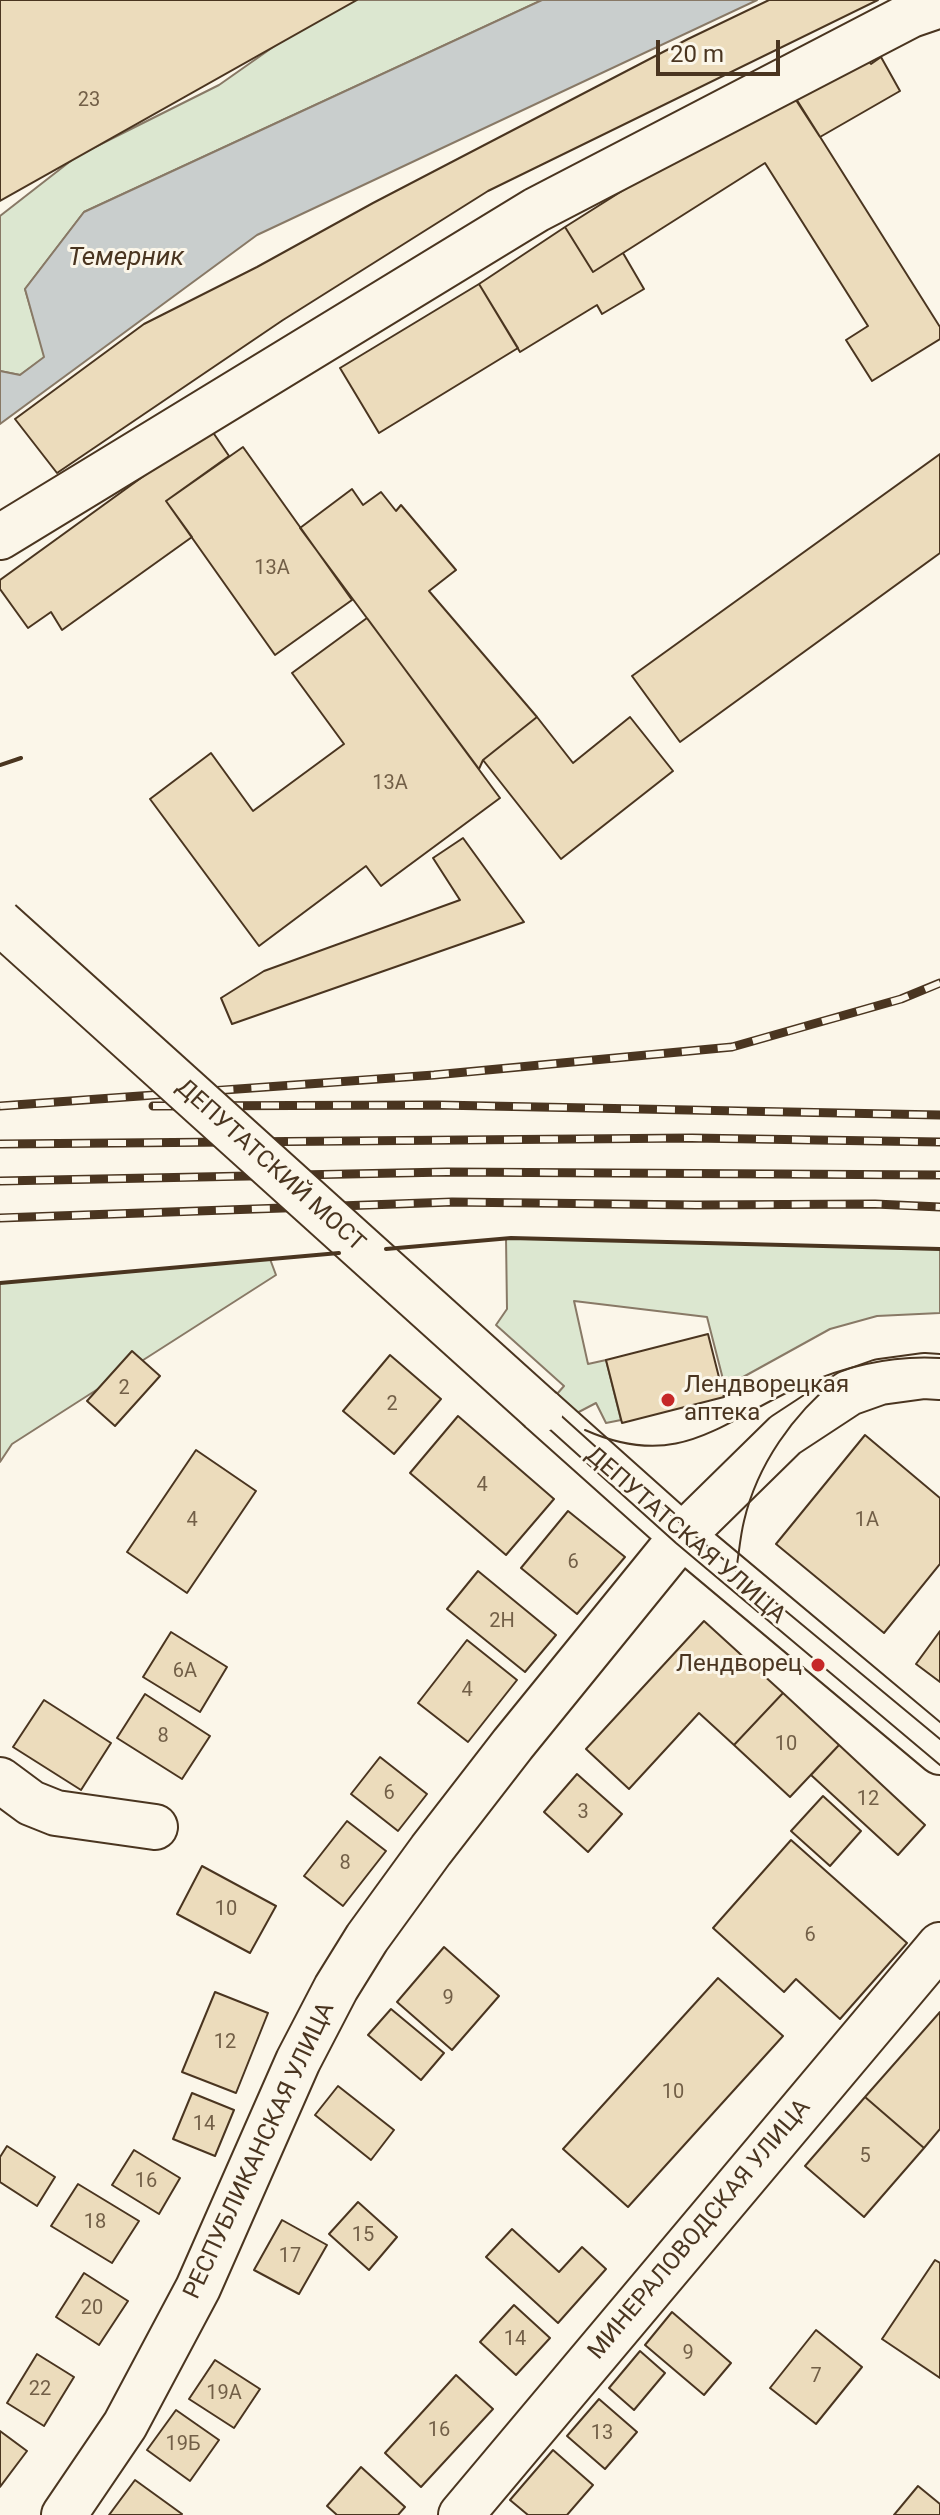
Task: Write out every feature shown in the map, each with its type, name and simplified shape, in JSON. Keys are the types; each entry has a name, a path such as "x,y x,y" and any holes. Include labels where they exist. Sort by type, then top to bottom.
{"street":[{"path":"0,537 536,210 911,15 940,5"},
{"name":"ДЕПУТАТСКИЙ МОСТ","path":"0,922 541,1410"},
{"name":"РЕСПУБЛИКАНСКАЯ УЛИЦА","path":"64,2515 125,2425 198,2288 298,2061 336,1988 367,1938 513,1744 682,1536 785,1435 849,1393 880,1382 940,1377"},
{"name":"ДЕПУТАТСКАЯ УЛИЦА","path":"541,1410 682,1536 940,1752"},
{"path":"0,1780 31,1803 56,1813 155,1827"},
{"name":"МИНЕРАЛОВОДСКАЯ УЛИЦА","path":"461,2515 940,1945"}],"green space":[{"path":"340,0 542,0 84,212 25,289 45,357 20,375 0,371 0,216 77,156 219,85"},
{"path":"506,1238 940,1249 940,1313 877,1316 830,1329 725,1387 707,1317 574,1301 588,1364 606,1360 621,1420 606,1423 596,1403 573,1415 560,1404 557,1394 564,1386 496,1325 507,1309"},
{"path":"270,1259 276,1275 12,1444 0,1462 0,1283"}],"water":[{"name":"Темерник","path":"542,0 757,0 257,235 0,424 0,371 20,375 44,357 25,289 84,212"}],"building":[{"path":"0,0 357,0 0,201"},
{"path":"769,0 878,0 488,191 283,320 57,473 15,419 144,324 688,39"},
{"path":"865,56 871,64 881,57 900,91 820,137 794,97"},
{"path":"788,86 940,327 940,339 872,381 846,340 868,326 765,163 593,272 565,227"},
{"path":"565,227 593,272 623,253 644,289 602,314 597,305 520,352 479,284"},
{"path":"479,284 518,348 379,433 340,368"},
{"path":"210,428 229,456 166,501 192,537 62,630 51,612 28,628 0,589 0,580"},
{"path":"243,447 352,600 275,655 166,501"},
{"path":"940,454 940,553 680,742 632,676"},
{"path":"352,489 363,505 381,492 396,511 401,505 456,570 429,591 537,717 483,760 479,769 300,528"},
{"path":"367,618 500,798 381,886 366,866 259,946 150,799 211,753 253,811 344,744 292,673"},
{"path":"537,717 573,763 630,717 673,771 561,859 483,760"},
{"path":"463,838 524,922 232,1024 221,998 264,971 460,900 433,858"},
{"path":"708,1334 724,1397 622,1423 606,1360"},
{"path":"132,1351 160,1376 115,1426 87,1401"},
{"path":"390,1355 441,1399 394,1454 343,1411"},
{"path":"458,1416 554,1499 506,1555 410,1473"},
{"path":"865,1435 940,1498 940,1564 884,1633 776,1544"},
{"path":"196,1450 256,1491 187,1593 127,1552"},
{"path":"568,1511 625,1557 577,1614 521,1568"},
{"path":"478,1571 556,1635 525,1672 447,1609"},
{"path":"704,1621 783,1693 734,1745 699,1713 629,1789 586,1749"},
{"path":"940,1631 940,1682 916,1664"},
{"path":"171,1632 227,1667 200,1712 143,1677"},
{"path":"467,1640 517,1680 468,1742 418,1703"},
{"path":"783,1693 839,1745 790,1797 734,1745"},
{"path":"145,1694 210,1736 182,1779 117,1738"},
{"path":"44,1700 111,1743 81,1790 13,1747"},
{"path":"839,1745 925,1825 898,1855 811,1775"},
{"path":"380,1757 427,1794 398,1831 351,1794"},
{"path":"577,1774 622,1814 588,1852 544,1812"},
{"path":"823,1796 861,1831 830,1866 791,1831"},
{"path":"347,1821 386,1851 343,1906 304,1876"},
{"path":"791,1840 907,1943 840,2019 796,1979 784,1992 713,1928"},
{"path":"202,1866 276,1906 250,1953 177,1914"},
{"path":"444,1947 499,1996 452,2050 397,2002"},
{"path":"718,1978 783,2036 628,2207 563,2149"},
{"path":"215,1992 268,2013 236,2093 182,2072"},
{"path":"391,2009 444,2053 421,2080 368,2035"},
{"path":"940,2012 940,2129 924,2148 865,2097"},
{"path":"338,2086 394,2130 371,2160 315,2115"},
{"path":"192,2093 234,2110 215,2156 173,2139"},
{"path":"865,2097 924,2148 864,2217 805,2166"},
{"path":"7,2146 55,2177 37,2206 0,2182 0,2157"},
{"path":"134,2150 180,2178 159,2214 112,2185"},
{"path":"78,2184 139,2221 112,2263 51,2226"},
{"path":"358,2202 397,2237 369,2270 329,2234"},
{"path":"282,2220 327,2245 299,2294 254,2270"},
{"path":"512,2229 559,2272 582,2247 606,2269 558,2323 486,2257"},
{"path":"935,2260 940,2263 940,2378 882,2339"},
{"path":"84,2273 128,2301 99,2345 56,2317"},
{"path":"514,2305 550,2338 516,2375 480,2342"},
{"path":"672,2312 731,2363 704,2395 645,2345"},
{"path":"816,2330 862,2367 816,2424 770,2388"},
{"path":"640,2351 665,2373 634,2410 609,2388"},
{"path":"37,2354 74,2377 44,2426 7,2403"},
{"path":"215,2360 260,2389 234,2428 189,2399"},
{"path":"456,2375 493,2409 421,2487 385,2453"},
{"path":"599,2399 637,2432 605,2469 567,2436"},
{"path":"176,2410 219,2440 190,2481 147,2450"},
{"path":"0,2431 27,2451 0,2487"},
{"path":"553,2450 593,2485 567,2515 528,2515 510,2500"},
{"path":"361,2467 405,2507 398,2515 337,2515 327,2506"},
{"path":"135,2480 182,2514 109,2515"},
{"path":"918,2486 940,2504 940,2515 894,2515"}],"tram line":[{"path":"0,910 688,1530 940,1739"},
{"path":"0,935 676,1543 940,1765"},
{"path":"585,1430 618,1442 647,1446 674,1444 723,1427 774,1399 836,1372 887,1360 940,1358"},
{"path":"739,1578 736,1571 743,1527 758,1480 792,1424 838,1378"}],"railway":[{"path":"0,1106 434,1075 732,1047 901,999 940,983"},
{"path":"153,1106 438,1105 940,1115"},
{"path":"0,1144 692,1138 940,1142"},
{"path":"0,1181 447,1172 940,1175"},
{"path":"0,1218 452,1202 940,1207"}],"wall":[{"path":"0,765 21,758"},
{"path":"386,1249 511,1238 940,1249"},
{"path":"0,1283 339,1253"}],"place":[{"name":"Лендворецкая аптека","path":"668,1400"},
{"name":"Лендворец","path":"818,1665"}]}
